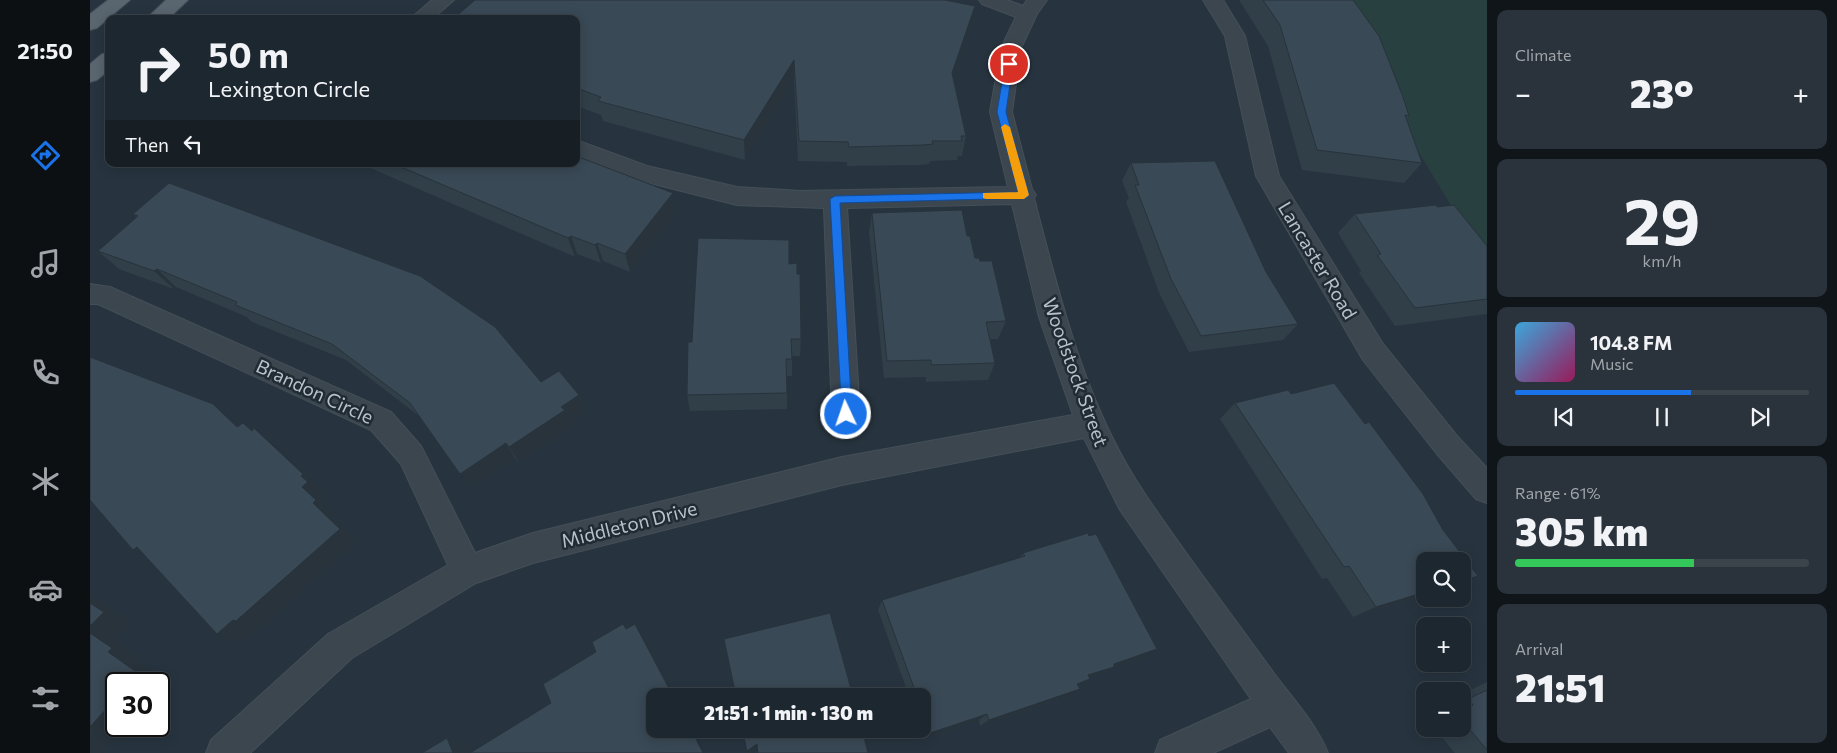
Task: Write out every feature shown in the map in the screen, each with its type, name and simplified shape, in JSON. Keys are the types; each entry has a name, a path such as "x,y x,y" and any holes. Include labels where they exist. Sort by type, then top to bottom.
{"main road":[{"path":"90,24 120,0"},
{"path":"161,15 178,0"},
{"path":"90,75 105,62"}],"street":[{"path":"425,15 444,0"},
{"path":"989,0 1032,7"},
{"name":"Lancaster Road","path":"1213,0 1235,36 1268,176 1374,352 1447,445 1487,488"},
{"name":"Woodstock Street","path":"1032,7 1011,48 1001,112 1024,195 1052,316 1091,424 1131,500 1278,705 1310,753"},
{"path":"580,150 642,173 737,196 800,200 1024,195"},
{"path":"835,199 846,414"},
{"name":"Brandon Circle","path":"90,294 102,294 381,421 411,455 467,571"},
{"name":"Middleton Drive","path":"224,753 340,646 467,571 533,548 842,471 1091,424"},
{"path":"1173,753 1278,705"}],"green space":[{"path":"1352,0 1487,0 1487,265 1380,88"}],"building":[{"path":"475,0 945,0 975,6 952,73 966,136 961,136 962,141 932,141 933,144 924,145 849,147 848,142 799,141 794,60 744,140 598,101 601,97 580,89 580,15 458,15"},
{"path":"1263,0 1353,0 1379,36 1403,97 1409,116 1405,115 1422,163 1317,150 1280,25"},
{"path":"580,158 673,193 625,254 597,243 595,245 571,236 568,238 401,167 580,167"},
{"path":"1215,161 1266,272 1298,324 1201,336 1171,279 1135,185 1139,185 1131,163"},
{"path":"169,183 420,276 495,327 541,382 559,371 579,395 561,407 565,410 509,447 506,443 460,474 410,403 332,344 235,305 237,302 157,269 154,271 98,251 138,216 133,214"},
{"path":"1436,205 1437,207 1454,205 1487,246 1487,299 1415,308 1377,255 1381,254 1355,214"},
{"path":"962,210 967,236 970,236 975,258 979,258 980,261 992,261 1006,321 986,322 995,363 931,365 931,360 887,361 872,213"},
{"path":"698,238 789,240 789,264 797,263 797,274 800,274 801,339 791,339 792,359 786,359 787,393 687,395 688,342 692,342"},
{"path":"90,357 213,404 237,427 243,423 252,431 254,428 303,474 301,476 308,482 302,487 316,500 313,503 340,529 236,621 233,620 217,634 137,547 133,550 90,500"},
{"path":"1334,383 1365,424 1369,422 1423,494 1443,530 1460,552 1416,552 1416,595 1376,607 1349,566 1344,567 1235,403 1288,390 1291,394"},
{"path":"1088,533 1089,536 1096,534 1157,649 1114,664 1114,667 1088,675 1090,679 1077,684 1080,689 989,720 987,714 931,733 931,688 914,688 882,600 1025,556 1023,553"},
{"path":"1471,567 1478,576 1471,578"},
{"path":"90,603 104,612 90,626"},
{"path":"830,613 851,688 734,688 724,639"},
{"path":"623,624 626,629 635,624 669,688 646,688 646,738 696,738 703,753 470,753 551,703 543,684 596,652 592,642"},
{"path":"90,633 112,648 108,652 137,672 105,672 105,710 90,727"},
{"path":"1487,690 1487,750 1471,731 1471,706 1473,705 1471,698"},
{"path":"447,738 453,753 422,753"},
{"path":"744,738 864,738 868,753 758,753 757,744 747,751"}],"slow traffic":[{"path":"986,196 1024,195 1005,127"}],"route":[{"path":"846,414 835,199 1024,195 1001,112 1009,64"}]}
